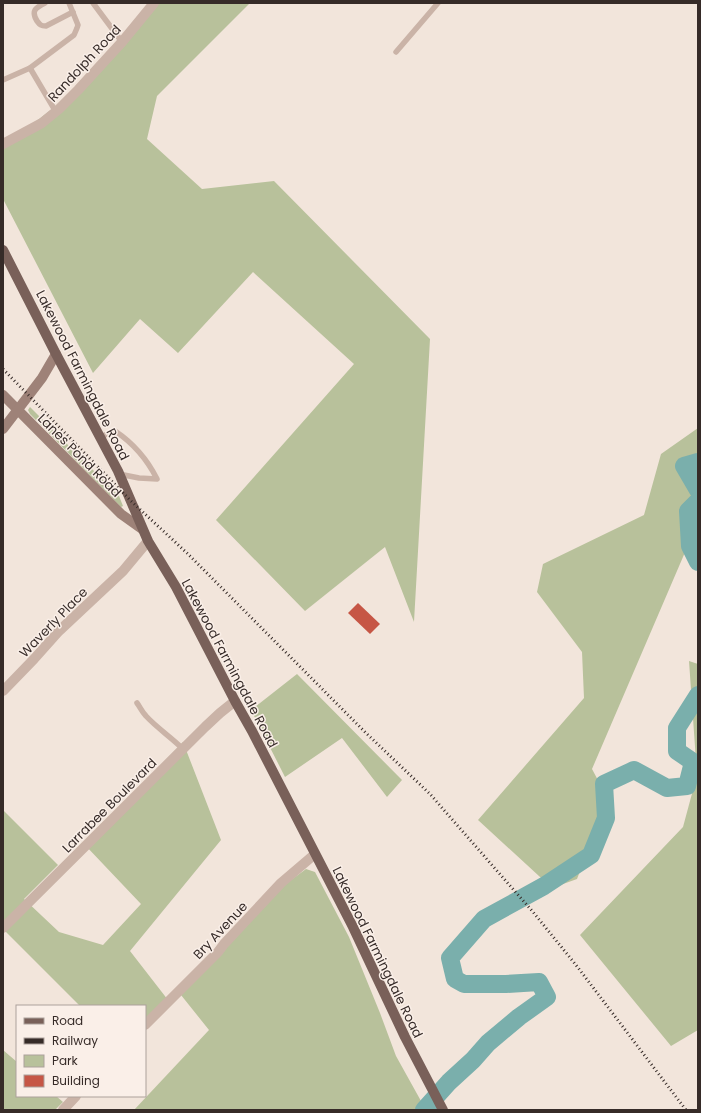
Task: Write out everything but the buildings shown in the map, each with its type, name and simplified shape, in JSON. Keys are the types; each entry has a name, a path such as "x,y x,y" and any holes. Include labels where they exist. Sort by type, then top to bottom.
{"main road":[{"name":"Lakewood Farmingdale Road","path":"3,250 119,474 148,542 176,587 252,731 314,854 360,940 405,1038 443,1110"}],"street":[{"name":"Randolph Road","path":"3,144 42,123 56,112 122,42 154,3"},
{"path":"3,429 42,378 56,354"},
{"name":"Lanes Pond Road","path":"3,395 121,514 142,529"},
{"name":"Waverly Place","path":"3,691 34,660 59,631 123,571 148,542"},
{"name":"Larrabee Boulevard","path":"3,928 183,749 220,713 235,701"},
{"name":"Bry Avenue","path":"146,1024 218,952 281,883 314,854"},
{"path":"62,1110 75,1097"}],"lane":[{"path":"45,3 37,7 34,12 34,16 39,25 42,26 46,26 73,12"},
{"path":"3,80 30,68 74,35 78,25 69,3"},
{"path":"93,3 122,42"},
{"path":"396,52 438,3"},
{"path":"30,68 56,112"},
{"path":"100,437 115,431 126,438 143,456 157,479 139,478 119,474"},
{"path":"137,703 145,715 154,724 183,749"}],"green space":[{"path":"155,3 250,3 157,96 147,139 202,189 274,181 430,339 414,622 385,547 305,611 216,520 354,364 253,272 178,353 140,319 93,373 3,199 3,147 84,84"},
{"path":"30,407 119,496 123,506 121,507 30,414 28,410"},
{"path":"698,428 698,522 592,769 608,799 577,879 552,888 478,820 584,698 582,652 537,592 543,564 644,515 661,454"},
{"path":"689,661 698,664 698,1030 671,1046 580,935 683,827 697,775"},
{"path":"297,674 402,780 387,797 342,738 285,777 251,710"},
{"path":"183,742 221,840 130,951 168,1000 146,1022 146,1005 79,1005 3,929 3,810 58,865 24,899 59,932 103,945 141,904 85,845"},
{"path":"306,869 315,872 349,937 396,1056 426,1110 134,1110 209,1030 181,995 283,886"},
{"path":"3,1050 16,1061 16,1097 57,1097 63,1102 55,1110 3,1110"}],"waterway":[{"path":"698,462 684,466 698,490"},
{"path":"698,501 688,511 690,546 698,562"},
{"path":"424,1110 449,1082 473,1060 488,1043 519,1017 547,997 539,982 464,984 455,979 450,958 484,919 544,886 591,855 606,818 604,784 634,770 667,788 687,786 693,762 677,751 677,728 698,695"}],"railway":[{"path":"3,369 131,501 188,554 366,733 430,794 533,912 576,965 686,1110"}]}
